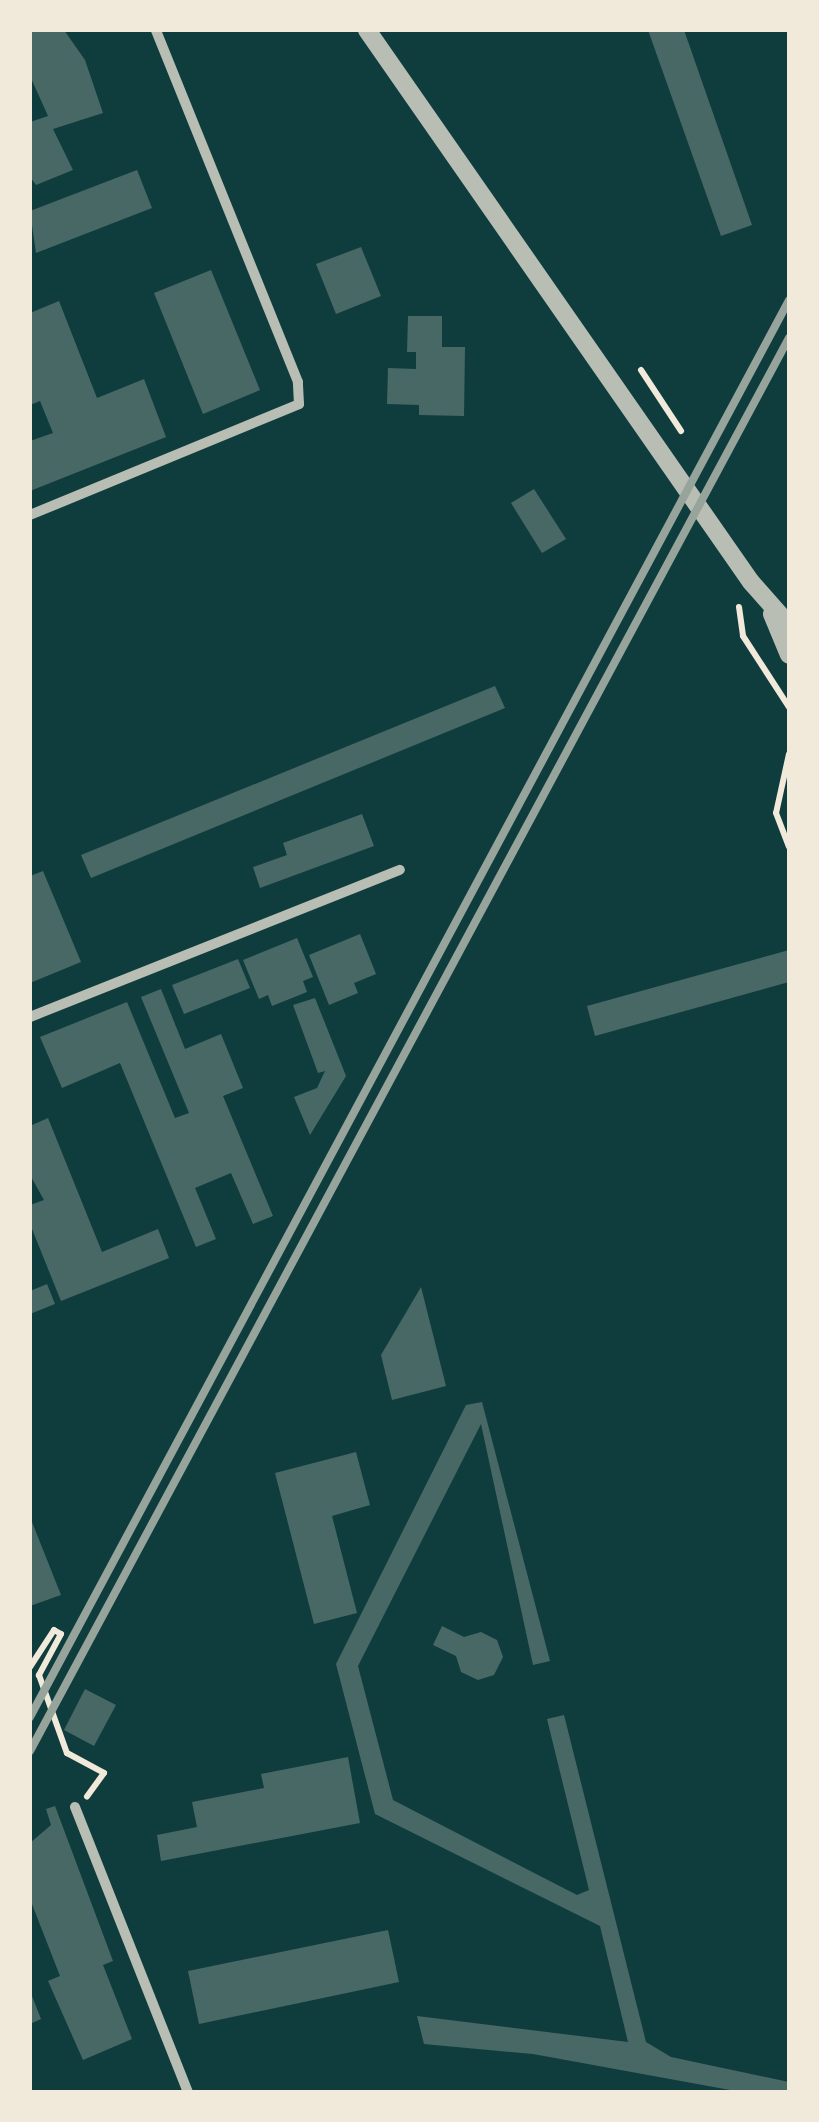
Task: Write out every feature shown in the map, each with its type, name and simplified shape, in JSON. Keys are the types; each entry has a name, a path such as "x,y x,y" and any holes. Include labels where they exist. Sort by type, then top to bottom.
{"street":[{"path":"30,515 299,404 298,382 156,30"},
{"path":"367,30 647,426 751,582 789,625"},
{"path":"766,600 789,655"},
{"path":"30,1018 400,870"},
{"path":"76,1807 188,2092"}],"path":[{"path":"641,370 682,431"},
{"path":"739,607 743,636 789,707"},
{"path":"789,754 776,813 789,847"},
{"path":"30,1667 54,1630 61,1634 38,1675 67,1753 104,1773 90,1793"}],"building":[{"path":"30,30 64,30 85,60 103,113 53,129 73,170 36,185 30,177 30,122 48,116 30,76"},
{"path":"648,30 684,30 752,225 721,236"},
{"path":"137,170 152,208 36,253 30,211"},
{"path":"361,247 381,296 336,314 316,264"},
{"path":"211,270 260,390 203,414 154,293"},
{"path":"59,301 97,398 144,379 166,437 30,491 30,441 53,433 40,401 30,405 30,313"},
{"path":"408,316 442,316 442,347 465,347 464,416 419,415 419,405 387,404 388,368 416,369 416,352 407,352"},
{"path":"534,489 566,539 542,553 511,503"},
{"path":"495,686 505,708 91,878 81,855"},
{"path":"362,814 374,846 260,888 253,867 287,855 283,843"},
{"path":"43,871 81,962 30,983 30,876"},
{"path":"360,934 376,974 354,983 358,993 329,1005 309,955"},
{"path":"297,938 313,977 303,981 307,992 272,1006 268,995 259,999 243,960"},
{"path":"789,950 789,982 595,1036 587,1006"},
{"path":"238,959 250,988 184,1014 172,985"},
{"path":"161,989 185,1049 221,1034 243,1088 223,1096 273,1216 253,1224 231,1173 195,1188 216,1239 196,1247 120,1063 62,1088 40,1037 127,1002 175,1118 189,1113 141,997"},
{"path":"315,998 346,1076 310,1135 294,1097 317,1088 325,1071 318,1073 293,1005"},
{"path":"48,1118 102,1252 158,1229 169,1258 61,1301 30,1224 30,1205 44,1200 30,1175 30,1126"},
{"path":"47,1284 55,1304 30,1314 30,1291"},
{"path":"421,1287 446,1386 392,1400 381,1355"},
{"path":"482,1402 550,1661 533,1665 481,1424 358,1666 393,1800 577,1895 589,1890 547,1719 564,1715 646,2042 671,2057 789,2082 789,2092 741,2092 533,2054 424,2044 417,2016 628,2042 600,1926 375,1814 336,1664 466,1405"},
{"path":"356,1452 370,1505 332,1516 357,1613 314,1624 275,1473"},
{"path":"30,1517 61,1595 30,1606"},
{"path":"442,1626 464,1637 481,1632 497,1640 503,1657 494,1675 478,1680 461,1672 456,1656 433,1645"},
{"path":"85,1689 116,1705 94,1746 64,1730"},
{"path":"348,1757 360,1823 161,1861 157,1835 197,1827 192,1802 264,1788 261,1774"},
{"path":"55,1806 113,1961 103,1965 132,2039 83,2060 48,1981 60,1976 30,1899 30,1843 51,1825 46,1809"},
{"path":"388,1930 399,1982 199,2024 188,1971"},
{"path":"30,1991 41,2019 30,2024"}],"railway":[{"path":"30,1717 789,300"},
{"path":"30,1751 789,338"}]}
